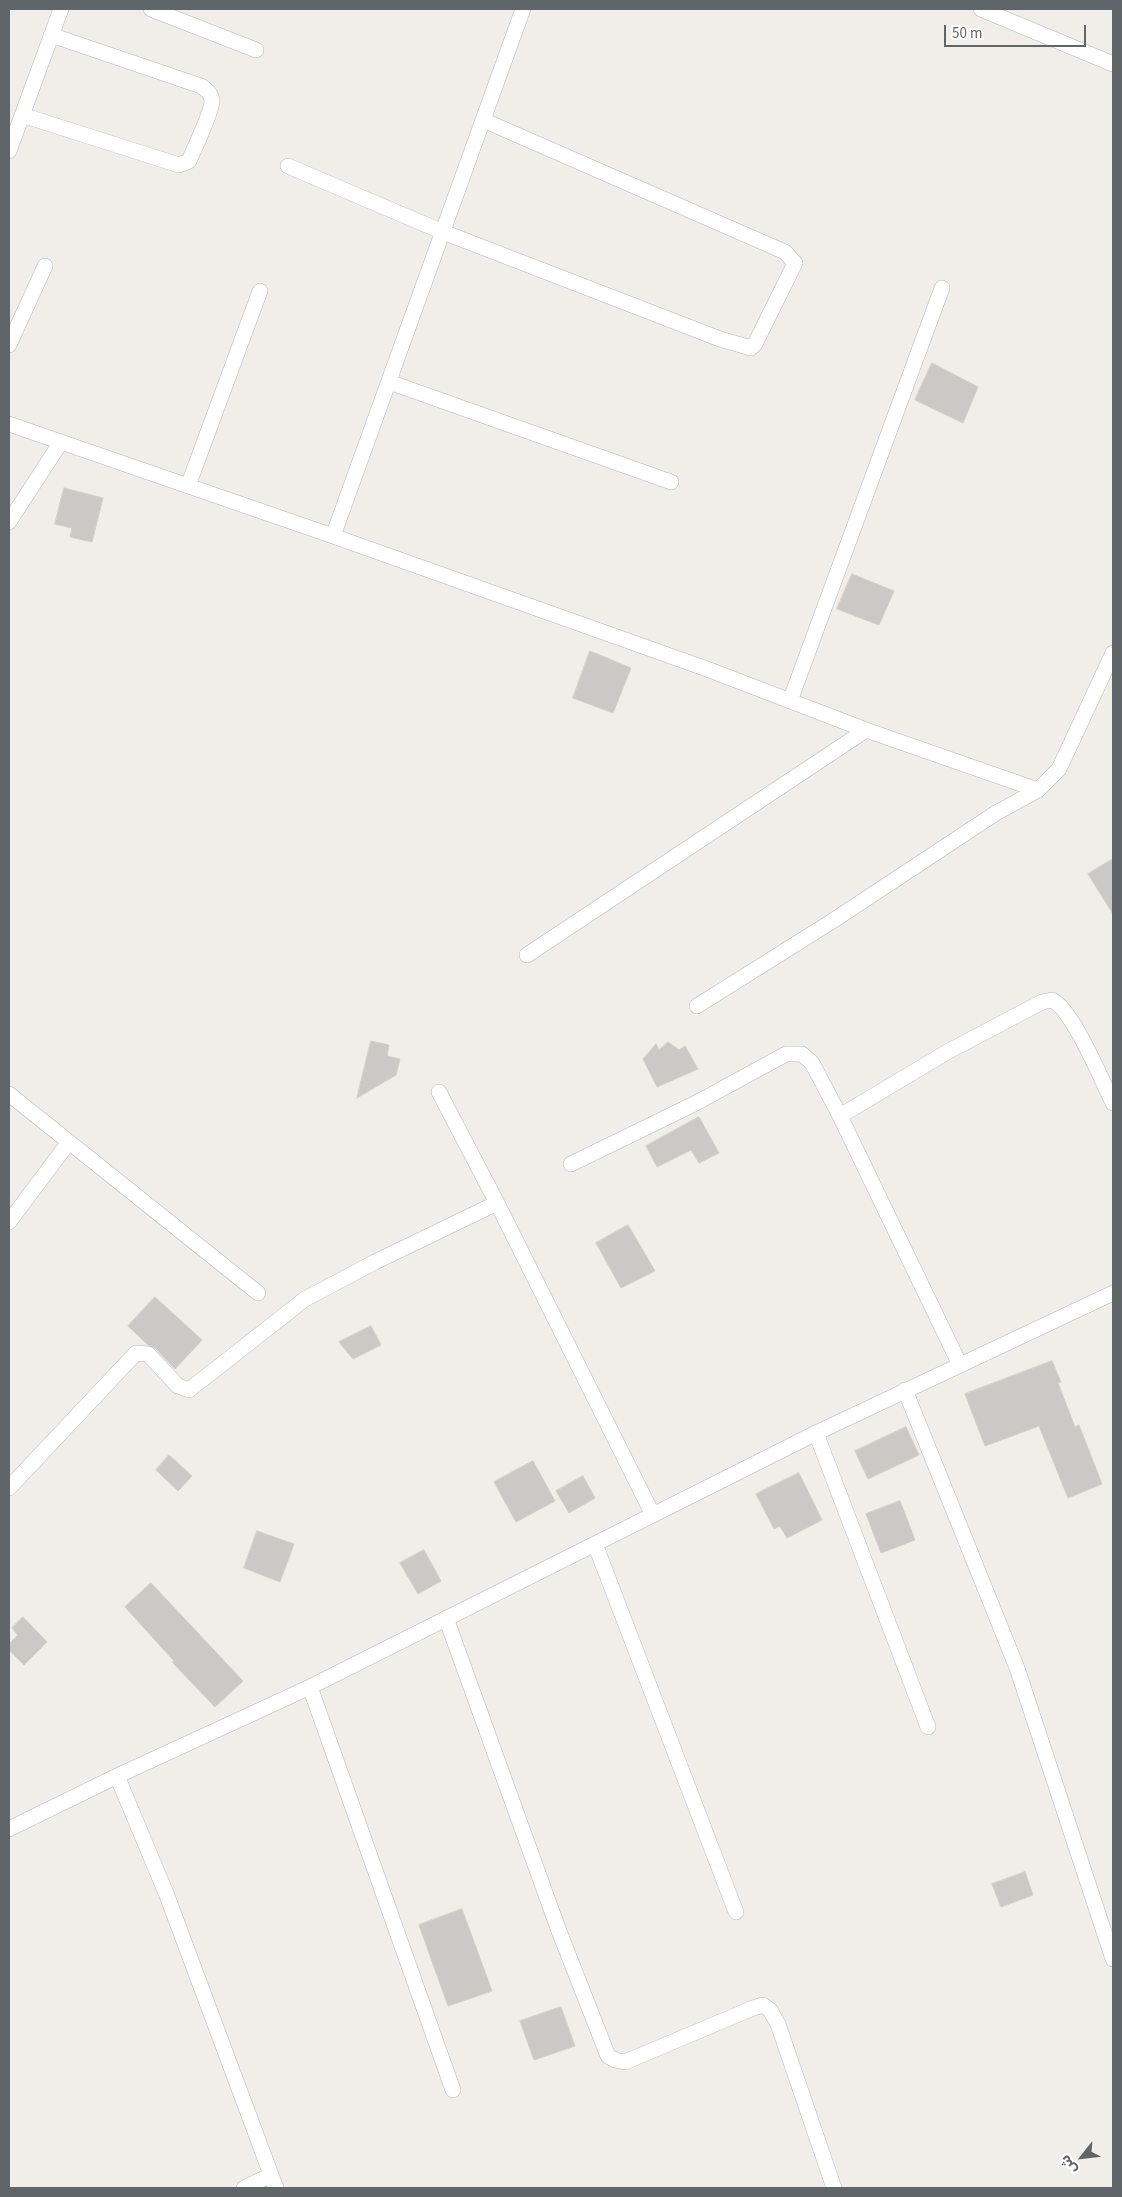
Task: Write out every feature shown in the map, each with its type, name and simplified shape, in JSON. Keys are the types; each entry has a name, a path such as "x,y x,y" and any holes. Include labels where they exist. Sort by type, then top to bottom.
{"street":[{"path":"9,151 61,9"},
{"path":"151,9 256,50"},
{"path":"333,536 523,9"},
{"path":"982,9 1113,64"},
{"path":"22,115 179,165 189,161 209,113 212,102 209,92 201,86 51,35"},
{"path":"288,166 443,232 744,348 751,348 755,344 795,263 785,252 483,120"},
{"path":"9,345 45,266"},
{"path":"790,701 942,288"},
{"path":"188,486 260,290"},
{"path":"389,382 671,482"},
{"path":"9,424 333,536 707,669 866,730 1038,790"},
{"path":"9,522 61,442"},
{"path":"697,1006 834,920 996,813 1038,790 1059,769 1113,653"},
{"path":"527,955 866,730"},
{"path":"840,1116 947,1052 1042,1002 1052,1000 1064,1009 1113,1103"},
{"path":"571,1164 696,1103 786,1054 802,1054 812,1063 840,1116 960,1365"},
{"path":"439,1092 497,1203 653,1515"},
{"path":"9,1094 258,1294"},
{"path":"9,1222 69,1142"},
{"path":"9,1488 136,1353 148,1354 178,1386 189,1390 305,1299 375,1262 497,1203"},
{"path":"9,1829 117,1776 310,1687 816,1433 1113,1293"},
{"path":"905,1390 1017,1668 1113,1959"},
{"path":"816,1433 928,1727"},
{"path":"595,1544 736,1912"},
{"path":"446,1618 559,1931 608,2056 625,2062 763,2005 770,2010 778,2024 834,2188"},
{"path":"310,1687 453,2090"},
{"path":"117,1776 166,1893 274,2182 244,2188"}],"building":[{"path":"932,363 978,387 963,423 915,400"},
{"path":"64,488 103,498 92,542 70,537 72,528 55,524"},
{"path":"852,574 894,591 879,625 837,609"},
{"path":"590,651 631,668 613,713 573,698"},
{"path":"1113,859 1113,914 1088,874"},
{"path":"371,1041 389,1045 387,1056 400,1059 396,1075 357,1098"},
{"path":"668,1042 679,1050 685,1046 698,1069 657,1087 643,1059 656,1044 659,1050"},
{"path":"699,1117 719,1153 699,1163 691,1150 657,1167 646,1146"},
{"path":"628,1225 655,1271 621,1288 596,1243"},
{"path":"155,1297 202,1340 175,1369 155,1348 148,1345 128,1326"},
{"path":"371,1326 381,1345 353,1359 339,1342"},
{"path":"1052,1361 1061,1382 1058,1383 1075,1427 1079,1425 1102,1484 1068,1498 1039,1426 985,1446 965,1394"},
{"path":"906,1427 919,1455 868,1479 855,1451"},
{"path":"169,1455 192,1476 178,1491 156,1470"},
{"path":"533,1461 555,1501 516,1522 494,1482"},
{"path":"799,1473 822,1520 787,1538 780,1526 774,1529 756,1494"},
{"path":"583,1476 595,1498 569,1513 556,1491"},
{"path":"900,1501 915,1540 881,1553 866,1514"},
{"path":"257,1531 294,1544 280,1582 244,1568"},
{"path":"424,1550 441,1581 418,1594 400,1563"},
{"path":"151,1583 243,1681 215,1707 172,1662 174,1661 125,1607"},
{"path":"23,1617 47,1642 24,1665 9,1650 9,1644 18,1635 12,1628"},
{"path":"1025,1872 1033,1895 1001,1907 992,1884"},
{"path":"462,1909 492,1991 448,2006 419,1925"},
{"path":"561,2007 575,2046 534,2060 520,2021"}]}
